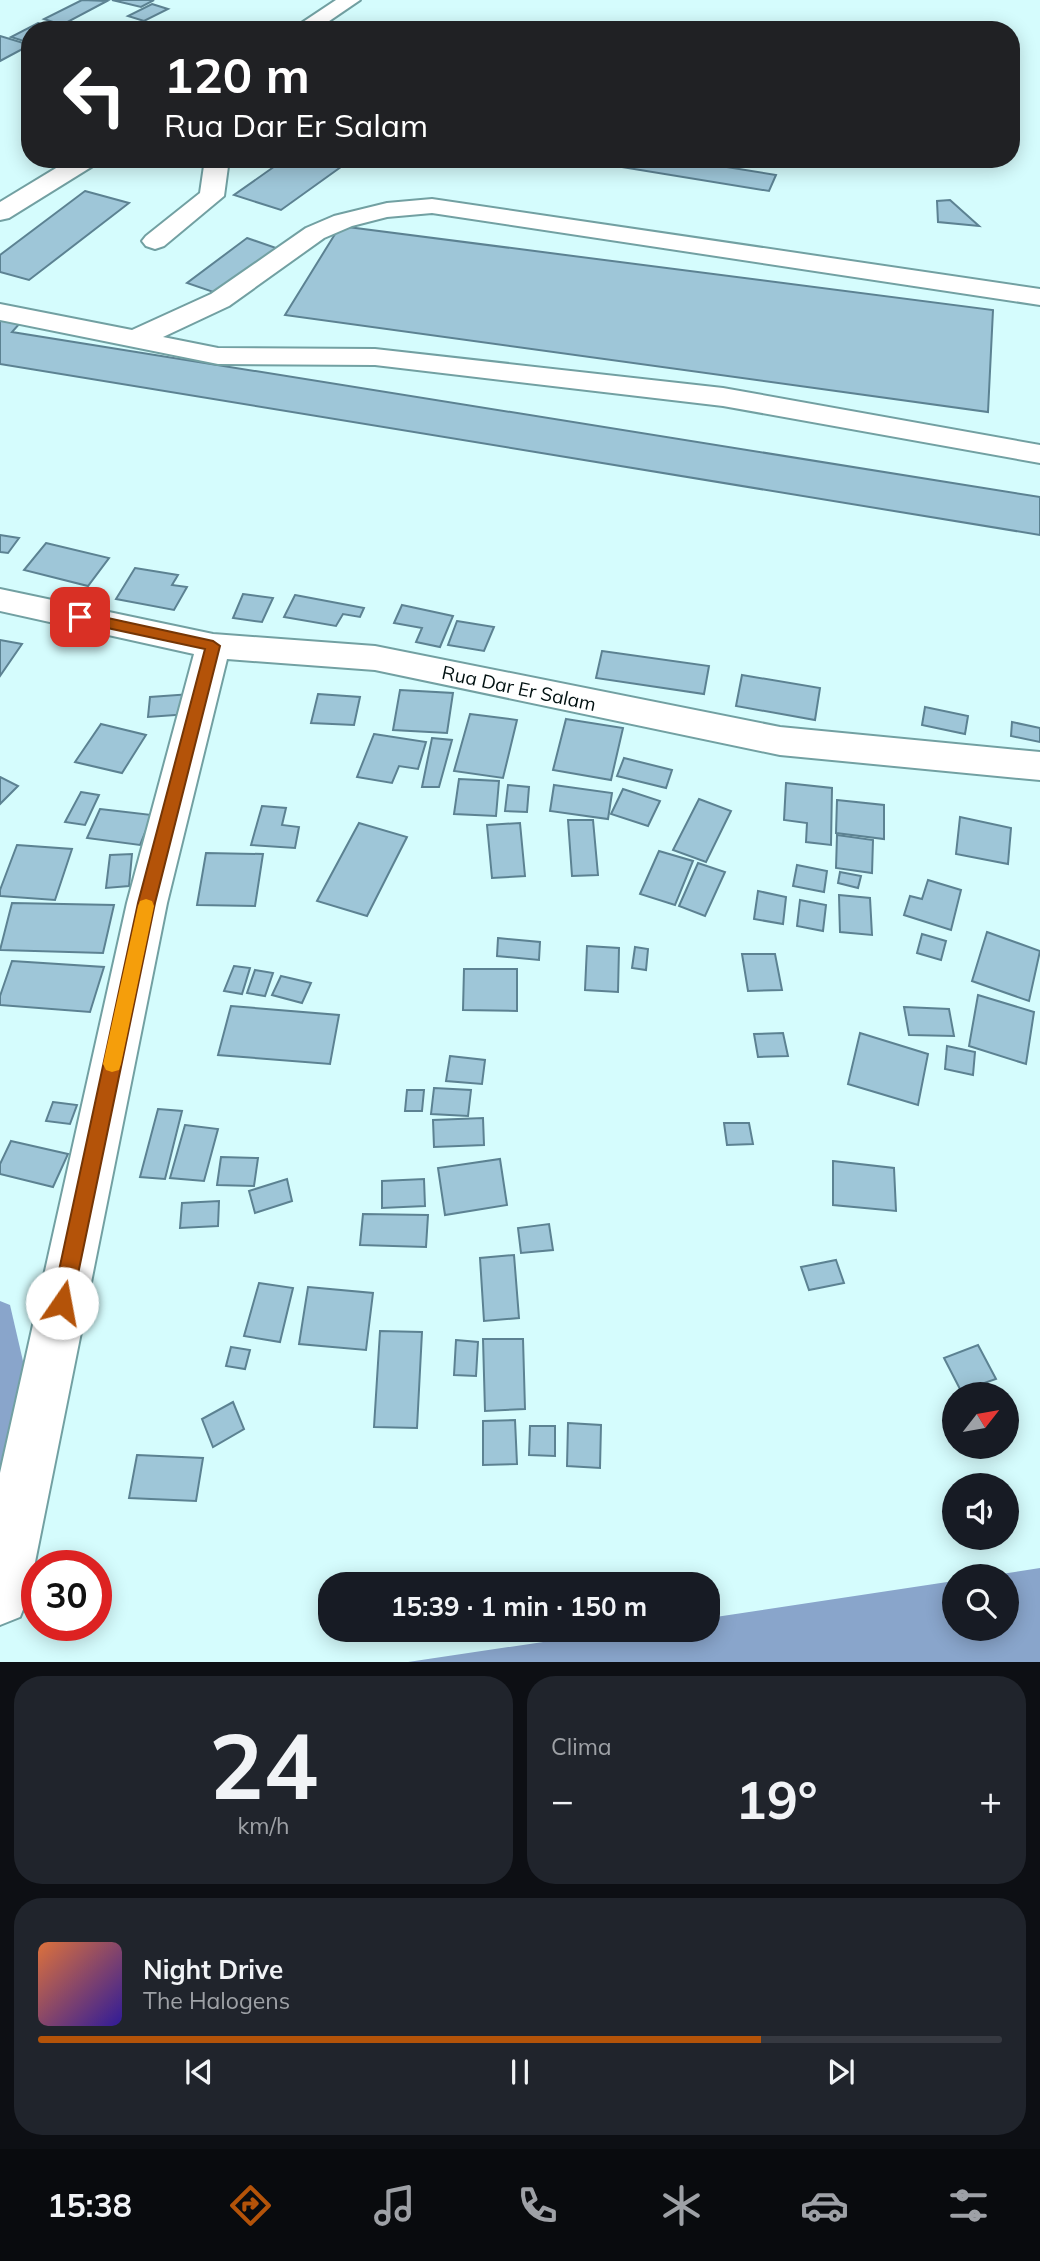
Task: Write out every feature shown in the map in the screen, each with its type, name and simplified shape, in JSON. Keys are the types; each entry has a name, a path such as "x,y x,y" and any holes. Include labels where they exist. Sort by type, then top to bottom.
{"street":[{"path":"316,21 350,0"},
{"path":"0,213 73,168"},
{"path":"155,242 212,196 216,168"},
{"path":"136,339 220,300 315,233 343,221 387,210 432,206 1040,297"},
{"path":"0,312 218,356 375,357 723,397 1040,454"},
{"name":"Rua Dar Er Salam","path":"0,600 213,646 375,658 780,741 1040,766"},
{"path":"0,1597 146,903 213,646"}],"water":[{"path":"0,1301 10,1305 35,1413 0,1604"},
{"path":"1040,1568 1040,1662 408,1662 543,1642 720,1642 720,1616 942,1583 942,1641 1019,1641 1019,1571"}],"building":[{"path":"82,0 107,1 70,21 44,19"},
{"path":"112,0 154,0 141,7"},
{"path":"152,4 168,9 144,21 128,16"},
{"path":"21,32 21,40 11,37"},
{"path":"0,36 21,42 21,50 0,61"},
{"path":"272,168 339,168 281,210 234,195"},
{"path":"628,168 733,168 776,175 769,191"},
{"path":"85,191 129,203 29,280 0,272 0,255"},
{"path":"950,200 979,226 938,222 937,201"},
{"path":"340,226 993,310 988,412 285,315"},
{"path":"247,238 279,249 219,294 187,283"},
{"path":"0,319 21,322 12,332 1040,497 1040,535 0,364"},
{"path":"0,535 19,538 8,553 0,552"},
{"path":"46,543 109,558 88,586 24,570"},
{"path":"135,568 178,575 172,585 187,587 174,610 116,599"},
{"path":"243,594 273,598 262,622 233,618"},
{"path":"295,595 364,608 360,617 343,614 336,626 284,617"},
{"path":"402,605 453,616 440,647 416,642 422,628 394,623"},
{"path":"457,621 494,627 484,651 448,645"},
{"path":"0,640 22,644 0,676"},
{"path":"602,651 709,666 704,694 596,678"},
{"path":"742,675 820,688 815,720 736,706"},
{"path":"400,690 453,693 447,733 393,730"},
{"path":"191,694 189,714 148,717 150,697"},
{"path":"318,694 360,697 354,725 311,723"},
{"path":"925,707 968,716 965,734 922,725"},
{"path":"470,714 517,720 503,778 454,771"},
{"path":"566,719 623,728 611,780 553,770"},
{"path":"1012,722 1040,728 1040,742 1011,736"},
{"path":"101,724 146,735 122,773 75,762"},
{"path":"374,734 426,742 418,769 399,766 392,783 357,777"},
{"path":"432,738 452,740 439,787 422,787"},
{"path":"624,758 672,770 666,788 617,776"},
{"path":"0,777 18,786 0,804"},
{"path":"459,779 499,781 496,816 454,814"},
{"path":"786,783 832,788 831,845 806,842 807,823 784,820"},
{"path":"508,785 529,787 527,812 505,811"},
{"path":"554,785 612,793 608,819 550,811"},
{"path":"623,789 660,801 648,826 611,814"},
{"path":"81,792 99,795 85,825 65,822"},
{"path":"699,799 731,811 706,862 673,850"},
{"path":"837,800 884,805 884,839 836,833"},
{"path":"262,806 286,808 282,825 299,827 295,848 251,845"},
{"path":"100,809 152,815 140,845 87,838"},
{"path":"960,817 1011,828 1008,864 956,854"},
{"path":"568,820 593,820 598,875 572,876"},
{"path":"359,823 407,837 367,916 317,901"},
{"path":"520,823 525,876 492,878 487,825"},
{"path":"837,835 873,840 872,873 836,868"},
{"path":"17,845 72,849 55,900 0,896"},
{"path":"659,851 693,861 675,905 640,894"},
{"path":"206,853 263,854 255,906 197,905"},
{"path":"132,854 129,886 106,888 110,855"},
{"path":"698,863 725,872 705,916 679,906"},
{"path":"797,865 827,871 824,892 793,886"},
{"path":"840,872 861,876 858,888 838,883"},
{"path":"928,880 961,890 951,930 904,915 910,896 922,899"},
{"path":"758,891 786,897 783,924 754,919"},
{"path":"839,895 870,898 872,935 840,932"},
{"path":"800,900 826,905 823,931 797,926"},
{"path":"12,903 114,905 103,953 0,950"},
{"path":"987,932 1040,951 1029,1001 972,981"},
{"path":"922,934 946,941 941,960 917,953"},
{"path":"498,938 540,942 539,960 497,956"},
{"path":"587,946 619,948 618,992 585,990"},
{"path":"635,947 648,949 646,970 632,968"},
{"path":"742,954 775,954 782,990 748,991"},
{"path":"12,961 104,967 90,1012 0,1005 0,996"},
{"path":"234,966 250,968 242,994 224,991"},
{"path":"464,969 517,969 517,1011 463,1010"},
{"path":"255,970 273,973 265,996 247,993"},
{"path":"281,976 311,983 302,1003 272,995"},
{"path":"978,995 1034,1012 1026,1064 969,1046"},
{"path":"231,1006 339,1015 330,1064 218,1055"},
{"path":"904,1007 949,1009 954,1036 909,1035"},
{"path":"783,1033 788,1056 758,1057 754,1034"},
{"path":"860,1033 928,1054 918,1105 848,1084"},
{"path":"947,1046 975,1052 973,1075 945,1069"},
{"path":"450,1056 485,1060 482,1084 446,1081"},
{"path":"434,1088 471,1090 468,1116 431,1114"},
{"path":"407,1090 424,1090 422,1111 405,1111"},
{"path":"53,1102 77,1105 70,1124 46,1121"},
{"path":"158,1109 182,1111 165,1179 140,1177"},
{"path":"483,1118 484,1145 434,1147 433,1120"},
{"path":"724,1123 749,1123 753,1144 727,1145"},
{"path":"185,1125 218,1129 204,1181 170,1178"},
{"path":"11,1141 68,1154 53,1187 0,1174 0,1164"},
{"path":"221,1157 258,1158 254,1186 217,1185"},
{"path":"500,1159 507,1205 445,1215 438,1168"},
{"path":"833,1161 894,1168 896,1211 833,1205"},
{"path":"287,1179 292,1201 255,1213 249,1191"},
{"path":"424,1179 425,1206 382,1208 382,1181"},
{"path":"219,1201 218,1226 180,1228 182,1203"},
{"path":"363,1214 428,1215 426,1247 360,1245"},
{"path":"549,1224 553,1250 521,1253 518,1228"},
{"path":"514,1255 519,1318 484,1321 480,1258"},
{"path":"836,1260 844,1283 809,1290 801,1267"},
{"path":"259,1283 293,1288 280,1342 244,1336"},
{"path":"308,1287 373,1293 366,1350 299,1344"},
{"path":"380,1331 422,1332 417,1428 374,1427"},
{"path":"483,1339 523,1339 525,1409 485,1411"},
{"path":"456,1340 478,1342 476,1376 454,1375"},
{"path":"978,1345 996,1379 987,1382 956,1382 944,1358"},
{"path":"231,1347 250,1350 245,1369 226,1366"},
{"path":"233,1402 244,1429 213,1447 202,1419"},
{"path":"515,1420 517,1464 483,1465 483,1421"},
{"path":"568,1423 601,1425 600,1468 567,1466"},
{"path":"530,1426 555,1426 555,1456 529,1455"},
{"path":"137,1455 203,1458 196,1501 129,1498"}],"slow traffic":[{"path":"112,1064 146,906"}],"route":[{"path":"62,1303 146,903 213,646 80,617"}]}
